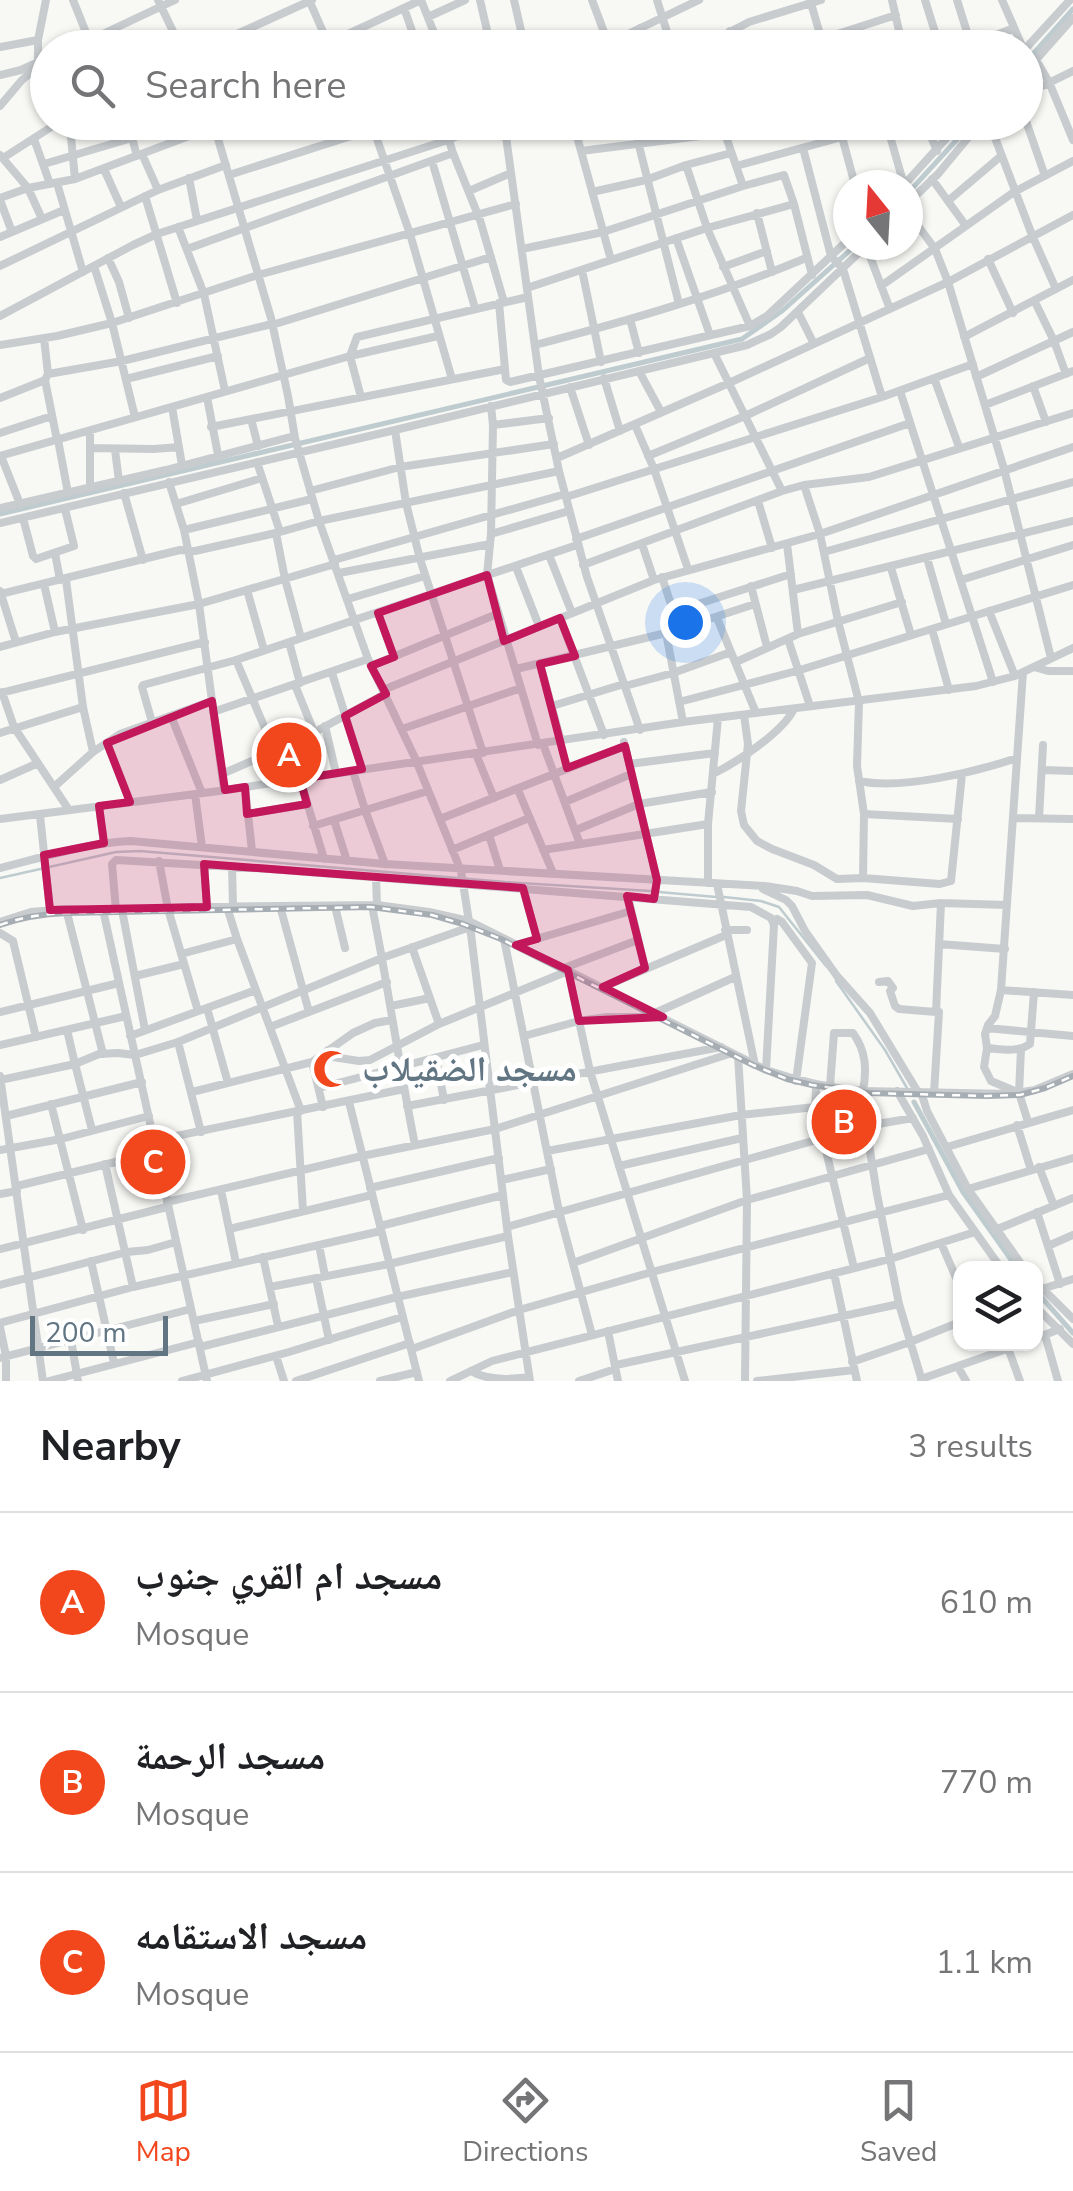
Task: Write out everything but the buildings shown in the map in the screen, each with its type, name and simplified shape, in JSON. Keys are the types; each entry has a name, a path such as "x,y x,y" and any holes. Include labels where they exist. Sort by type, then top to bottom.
{"street":[{"path":"40,30 46,0"},
{"path":"73,0 85,30"},
{"path":"110,30 159,3 175,0"},
{"path":"248,30 310,0 323,30"},
{"path":"363,30 421,0 433,30"},
{"path":"428,17 466,0"},
{"path":"480,0 488,30"},
{"path":"514,0 521,30"},
{"path":"592,0 600,30"},
{"path":"657,0 666,30"},
{"path":"636,30 698,0"},
{"path":"892,0 899,30"},
{"path":"925,0 934,30"},
{"path":"1002,0 1014,28 1009,30"},
{"path":"1041,30 1070,0"},
{"path":"734,30 814,1 820,30"},
{"path":"959,1 965,30"},
{"path":"159,3 172,30"},
{"path":"404,8 412,30"},
{"path":"858,30 896,16"},
{"path":"1043,52 1073,18"},
{"path":"0,47 30,41"},
{"path":"0,75 30,67"},
{"path":"1043,85 1073,71"},
{"path":"1043,72 1073,140"},
{"path":"0,106 30,74"},
{"path":"1063,114 1073,109"},
{"path":"30,140 2,156 28,188 42,219"},
{"path":"35,140 64,210 83,272"},
{"path":"68,140 75,179"},
{"path":"44,164 125,140"},
{"path":"133,140 158,190"},
{"path":"12,232 0,199 28,188 104,170 176,140"},
{"path":"219,140 272,325 294,437 318,521 370,663 416,761 463,884 529,1379 491,1380 469,1375"},
{"path":"0,266 188,178 326,140"},
{"path":"377,140 410,234 452,378"},
{"path":"0,316 157,234 448,140 491,257 502,303 508,382 750,326 768,316 831,256"},
{"path":"507,140 539,377 559,471 582,564 640,730"},
{"path":"577,140 612,260"},
{"path":"637,140 679,304"},
{"path":"580,151 664,140"},
{"path":"727,140 744,186"},
{"path":"736,166 831,140"},
{"path":"843,140 851,170"},
{"path":"890,140 899,170"},
{"path":"932,140 937,151"},
{"path":"919,170 946,140"},
{"path":"923,188 966,140"},
{"path":"996,140 1056,289"},
{"path":"1033,140 1045,176"},
{"path":"803,148 831,256 843,269 882,397"},
{"path":"186,250 453,153"},
{"path":"592,192 732,153"},
{"path":"948,201 1002,156"},
{"path":"432,161 474,308"},
{"path":"882,286 1014,192 1073,162"},
{"path":"686,165 707,228 750,326"},
{"path":"0,172 11,168"},
{"path":"104,170 120,208"},
{"path":"468,190 512,173"},
{"path":"522,250 603,232 784,175 812,275"},
{"path":"188,178 197,220"},
{"path":"932,179 966,226"},
{"path":"146,196 177,302"},
{"path":"0,345 112,323 258,275 516,204"},
{"path":"361,397 350,356 357,337 502,303 582,270 707,228 757,214 818,205"},
{"path":"0,236 64,210"},
{"path":"757,214 772,272"},
{"path":"557,458 948,282 1073,215"},
{"path":"178,227 204,294 225,391"},
{"path":"923,232 935,248 948,282 1004,469 1051,658"},
{"path":"676,238 710,335"},
{"path":"723,267 766,251"},
{"path":"0,398 47,377 272,325 491,257"},
{"path":"108,258 129,318"},
{"path":"535,345 630,320 806,258"},
{"path":"988,259 1013,312"},
{"path":"0,523 760,340 798,312 852,260"},
{"path":"872,260 890,309"},
{"path":"94,266 135,417"},
{"path":"582,270 601,362"},
{"path":"964,337 1073,280"},
{"path":"984,405 1069,372 1034,302"},
{"path":"798,312 814,344"},
{"path":"630,320 639,353"},
{"path":"976,377 1073,332"},
{"path":"20,504 1,456 350,356 438,336"},
{"path":"44,338 52,416 68,493"},
{"path":"714,353 782,491"},
{"path":"126,379 218,356"},
{"path":"648,456 870,358"},
{"path":"0,647 55,632 199,604 336,566 416,537 566,496 882,397 972,364"},
{"path":"212,426 505,369"},
{"path":"639,371 661,412"},
{"path":"604,378 620,431"},
{"path":"934,378 960,447"},
{"path":"1033,386 1046,422"},
{"path":"570,387 589,445"},
{"path":"900,391 993,682"},
{"path":"207,397 218,455"},
{"path":"491,406 487,575 540,744 580,844"},
{"path":"172,407 182,465"},
{"path":"582,564 782,491 865,478 1073,413"},
{"path":"0,433 52,416"},
{"path":"493,425 549,418"},
{"path":"251,419 258,446"},
{"path":"152,722 142,685 236,660 516,567 667,507 910,423"},
{"path":"635,425 688,569"},
{"path":"395,430 406,502 420,558 494,798"},
{"path":"90,431 90,488"},
{"path":"0,508 294,437"},
{"path":"184,530 272,509 400,468 554,444"},
{"path":"90,448 179,447"},
{"path":"222,774 300,740 384,692 658,578 820,534 1073,447"},
{"path":"115,450 119,481"},
{"path":"257,462 302,638"},
{"path":"16,642 0,593 559,471"},
{"path":"176,504 262,478"},
{"path":"169,482 184,530 199,604 224,790"},
{"path":"824,552 1073,482"},
{"path":"804,486 820,534 859,702 857,766 864,814 862,878"},
{"path":"725,488 733,510"},
{"path":"124,493 143,560"},
{"path":"758,501 772,548"},
{"path":"23,518 34,558 55,554 74,546 64,508"},
{"path":"336,566 420,558 569,511"},
{"path":"793,590 1073,522"},
{"path":"642,544 679,630"},
{"path":"787,544 798,634"},
{"path":"960,580 1073,545"},
{"path":"55,554 73,630 93,752"},
{"path":"549,555 572,613"},
{"path":"928,558 946,624"},
{"path":"516,567 538,626"},
{"path":"892,568 911,635"},
{"path":"673,612 791,574"},
{"path":"348,599 425,576"},
{"path":"44,584 55,632"},
{"path":"679,702 800,670 1073,585"},
{"path":"751,586 768,648"},
{"path":"247,590 264,650"},
{"path":"736,662 798,634 902,602"},
{"path":"516,669 679,630 755,604"},
{"path":"989,611 1019,674 1002,990 995,1016 987,1028 984,1068 997,1084 1019,1093"},
{"path":"378,613 394,657"},
{"path":"213,712 394,657 497,614"},
{"path":"560,618 604,735"},
{"path":"718,618 756,714"},
{"path":"932,629 949,690"},
{"path":"666,633 683,722"},
{"path":"788,638 810,706"},
{"path":"69,810 14,727 1,692 205,642"},
{"path":"289,642 314,732"},
{"path":"0,819 198,794 683,722 949,690 1019,674 1073,648"},
{"path":"552,706 732,652"},
{"path":"236,660 274,752"},
{"path":"540,664 561,741"},
{"path":"1034,667 1073,671"},
{"path":"332,673 365,810 385,864"},
{"path":"402,729 521,688"},
{"path":"54,787 120,734 212,701"},
{"path":"0,733 83,707"},
{"path":"713,774 747,755 790,717 794,708"},
{"path":"744,715 748,734 740,811 744,826 772,849 814,865 832,878 940,884 951,881 962,774"},
{"path":"171,716 198,794 202,846"},
{"path":"718,718 708,824 714,885 754,1064"},
{"path":"325,726 336,773"},
{"path":"621,732 657,881 654,897"},
{"path":"300,740 307,804 324,860"},
{"path":"107,743 130,802"},
{"path":"1039,818 1043,745"},
{"path":"440,819 625,746"},
{"path":"565,802 630,769 714,754"},
{"path":"859,781 879,783 962,774 1017,758"},
{"path":"0,780 38,764"},
{"path":"1042,770 1073,771"},
{"path":"244,787 252,851"},
{"path":"518,790 553,873"},
{"path":"314,826 428,791"},
{"path":"576,830 639,804 712,792"},
{"path":"248,814 307,804"},
{"path":"100,806 104,844"},
{"path":"864,814 958,819"},
{"path":"40,815 50,910"},
{"path":"452,850 530,818"},
{"path":"1014,818 1073,819"},
{"path":"334,820 347,861"},
{"path":"543,850 708,824"},
{"path":"489,835 500,870"},
{"path":"0,868 132,841 460,870 774,887 812,896 855,894 913,906 1008,905"},
{"path":"159,861 184,964 214,1029 228,1083"},
{"path":"145,1030 112,862 159,861 654,897 762,911 774,922 766,1070"},
{"path":"204,864 207,907"},
{"path":"232,866 230,907 236,939 299,1111 303,1211"},
{"path":"376,878 375,905 395,1046 416,1145"},
{"path":"754,886 776,894 792,906 837,976 870,1014 920,1092 968,1189 1019,1261"},
{"path":"523,888 538,939"},
{"path":"628,897 645,968"},
{"path":"936,1012 941,903"},
{"path":"0,922 50,910 375,905 429,912 504,938 735,1055 796,1080 865,1090 1019,1093 1051,1085 1073,1074"},
{"path":"280,906 309,1012"},
{"path":"335,906 345,948"},
{"path":"66,910 103,1054"},
{"path":"103,910 206,1378"},
{"path":"516,945 631,912"},
{"path":"778,919 812,963 796,1080"},
{"path":"469,924 178,1042 135,1055 103,1054 0,1082 4,1118 46,1381 77,1377 114,1364 396,1296 513,1272"},
{"path":"603,987 726,933 747,930"},
{"path":"0,933 14,941 36,1037"},
{"path":"504,938 559,1211 592,1335"},
{"path":"181,954 236,939"},
{"path":"328,1050 333,1057 370,1060 439,1024 638,940"},
{"path":"939,944 1005,949"},
{"path":"412,947 439,1024"},
{"path":"0,1012 184,964"},
{"path":"566,970 590,1072 685,1381"},
{"path":"524,1036 579,1021 659,1015 735,977"},
{"path":"879,982 888,981 892,1000 899,1009 939,1012 934,1093"},
{"path":"270,1027 387,982"},
{"path":"130,1036 256,990"},
{"path":"1002,990 1073,995"},
{"path":"986,1048 1021,1049 1030,1044 1034,992"},
{"path":"391,1006 430,998"},
{"path":"0,1045 126,1016"},
{"path":"192,1092 312,1062 363,1028 392,1020"},
{"path":"987,1028 1073,1036"},
{"path":"67,1030 92,1130"},
{"path":"830,1086 834,1033 853,1033 862,1048 866,1068 866,1126 880,1212 921,1380 1000,1351"},
{"path":"178,1042 201,1132"},
{"path":"319,1088 484,1045"},
{"path":"408,1106 721,1046"},
{"path":"1021,1049 1019,1093 1028,1122"},
{"path":"0,1249 300,1170 495,1130 735,1055"},
{"path":"735,1055 746,1200 745,1381"},
{"path":"436,1058 444,1100"},
{"path":"359,1061 364,1077"},
{"path":"312,1062 323,1106"},
{"path":"4,1118 142,1082"},
{"path":"816,1085 818,1140 832,1176 854,1268"},
{"path":"0,1194 136,1156 153,1144 404,1089"},
{"path":"897,1091 949,1195 997,1261"},
{"path":"349,1102 418,1377 380,1381"},
{"path":"51,1104 83,1230"},
{"path":"548,1151 741,1114 815,1107"},
{"path":"947,1147 1073,1110"},
{"path":"0,1150 149,1116"},
{"path":"270,1288 389,1264 627,1192 866,1126 913,1118"},
{"path":"1016,1125 1054,1206"},
{"path":"619,1166 742,1138"},
{"path":"573,1263 746,1200 929,1149"},
{"path":"229,1229 499,1158"},
{"path":"968,1189 1073,1158"},
{"path":"105,1164 133,1287"},
{"path":"502,1180 551,1169"},
{"path":"221,1190 236,1263"},
{"path":"6,1381 0,1325 133,1287 319,1245 503,1194"},
{"path":"296,1381 652,1272 949,1195"},
{"path":"996,1230 1073,1198"},
{"path":"1037,1212 1060,1284"},
{"path":"450,1381 492,1361 890,1259 975,1232"},
{"path":"1048,1246 1073,1235"},
{"path":"0,1285 176,1242"},
{"path":"941,1243 953,1271"},
{"path":"319,1245 329,1340"},
{"path":"264,1257 278,1326"},
{"path":"92,1262 114,1364"},
{"path":"834,1273 857,1381"},
{"path":"1043,1286 1073,1279"},
{"path":"1043,1290 1073,1319"},
{"path":"194,1321 274,1304"},
{"path":"578,1381 675,1352 900,1304"},
{"path":"3,1357 191,1309"},
{"path":"1043,1314 1073,1344"},
{"path":"182,1381 206,1378 402,1316"},
{"path":"758,1381 804,1378 853,1366 953,1325"},
{"path":"1043,1336 1060,1330"},
{"path":"608,1331 618,1381"},
{"path":"71,1340 77,1377"},
{"path":"1043,1344 1058,1381"},
{"path":"1009,1351 1020,1381"},
{"path":"276,1356 284,1381"},
{"path":"958,1367 966,1381"}],"highlighted area":[{"path":"487,575 504,641 560,618 575,656 540,664 567,768 625,746 657,880 654,899 627,896 645,968 603,987 663,1017 579,1021 568,970 516,945 537,939 523,888 204,864 207,907 50,910 44,855 104,843 99,806 130,802 107,743 212,701 225,790 245,787 247,814 307,804 300,779 362,769 345,716 386,694 371,666 394,657 378,613"}],"waterway":[{"path":"1043,43 1073,9"},
{"path":"923,177 957,140"},
{"path":"0,514 742,339 782,311 839,260"},
{"path":"0,878 116,852 140,851 651,891"},
{"path":"659,892 716,897"},
{"path":"724,897 779,907 826,966"},
{"path":"836,981 907,1088"},
{"path":"914,1102 963,1192 1012,1261"},
{"path":"1043,1299 1073,1333"}],"railway":[{"path":"0,925 33,916 67,913 371,907 432,915 501,939 787,1079 867,1093 987,1096 1020,1095 1073,1076"}],"place":[{"name":"مسجد ام القري جنوب","path":"289,755"},
{"name":"مسجد الضقيلاب","path":"332,1069"},
{"name":"مسجد الرحمة","path":"844,1122"},
{"name":"مسجد الاستقامه","path":"153,1162"}]}
